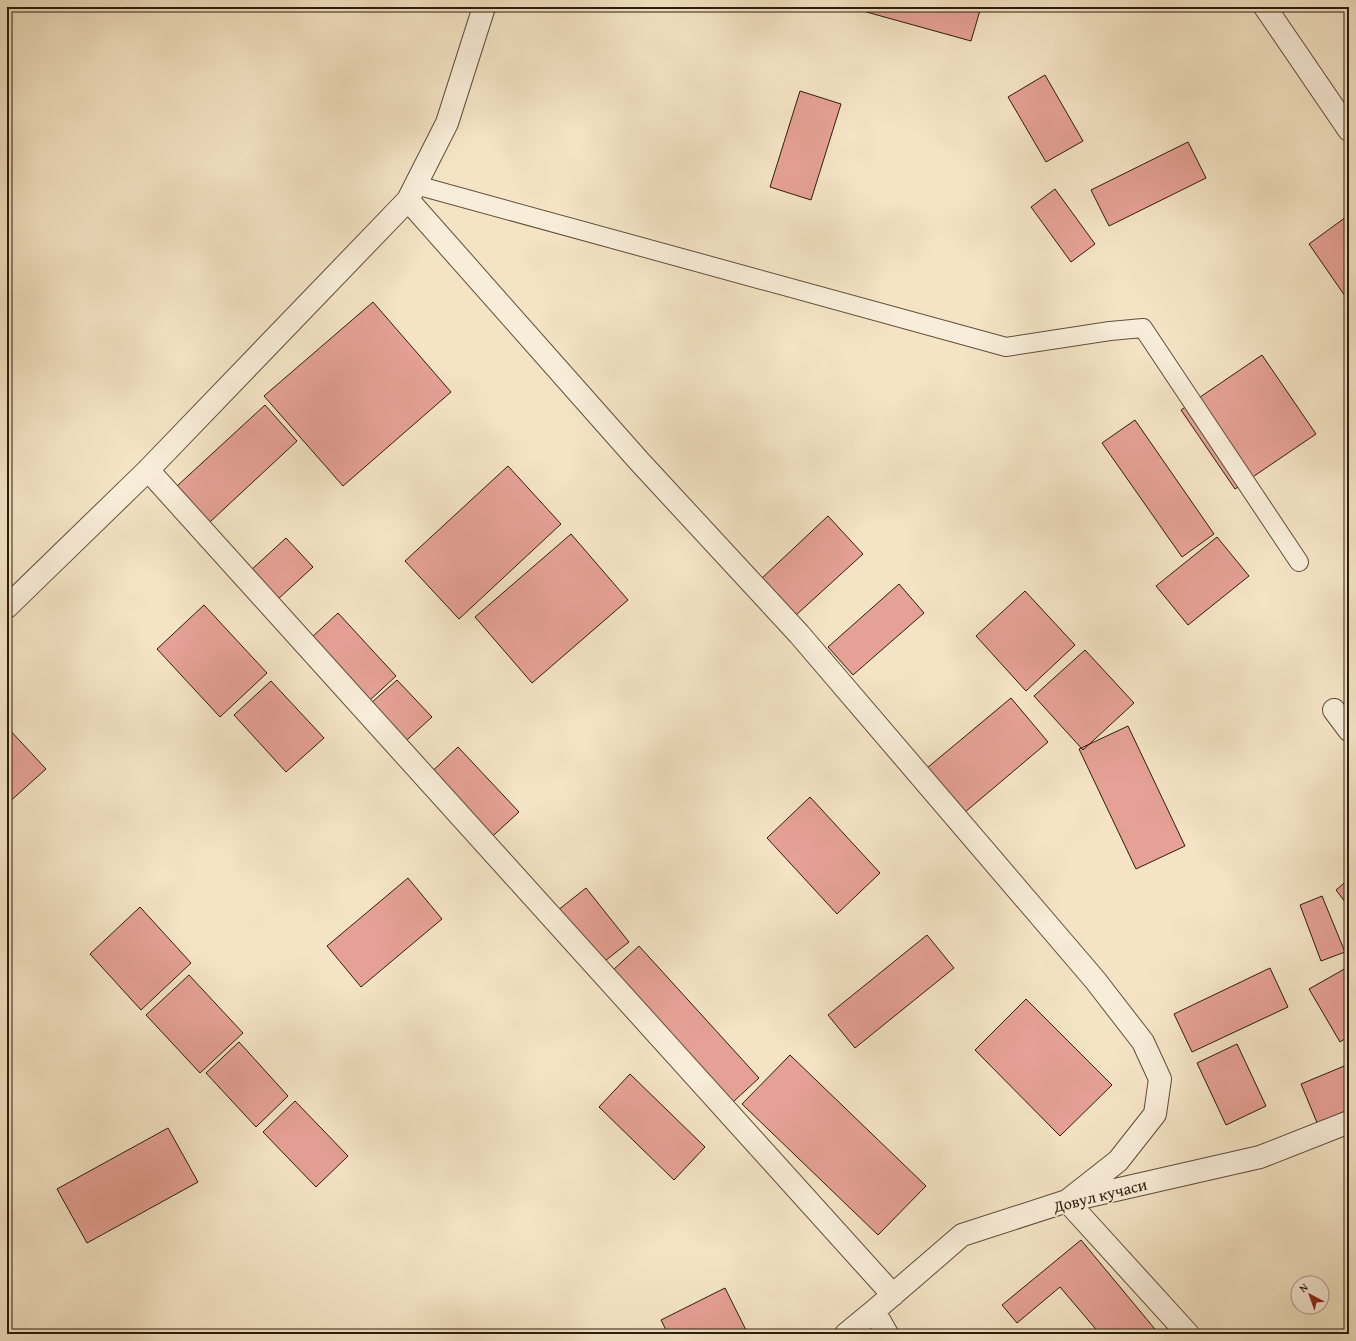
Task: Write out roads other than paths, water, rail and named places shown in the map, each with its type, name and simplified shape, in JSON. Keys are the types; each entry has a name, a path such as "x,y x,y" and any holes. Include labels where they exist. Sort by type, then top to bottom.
{"street":[{"path":"7,607 148,470 412,193 447,124 484,7"},
{"path":"1265,7 1349,130"},
{"path":"412,193 639,461 799,634 1094,980 1143,1042 1160,1079 1155,1114 1118,1161 1067,1201 1188,1334"},
{"path":"148,470 893,1295"},
{"path":"1334,710 1349,730"},
{"name":"Довул кучаси","path":"846,1334 874,1312 962,1235 1067,1201 1260,1158 1349,1122"},
{"path":"874,1312 887,1334"}],"lane":[{"path":"412,193 1006,347 1110,331 1143,328 1300,562"}]}
